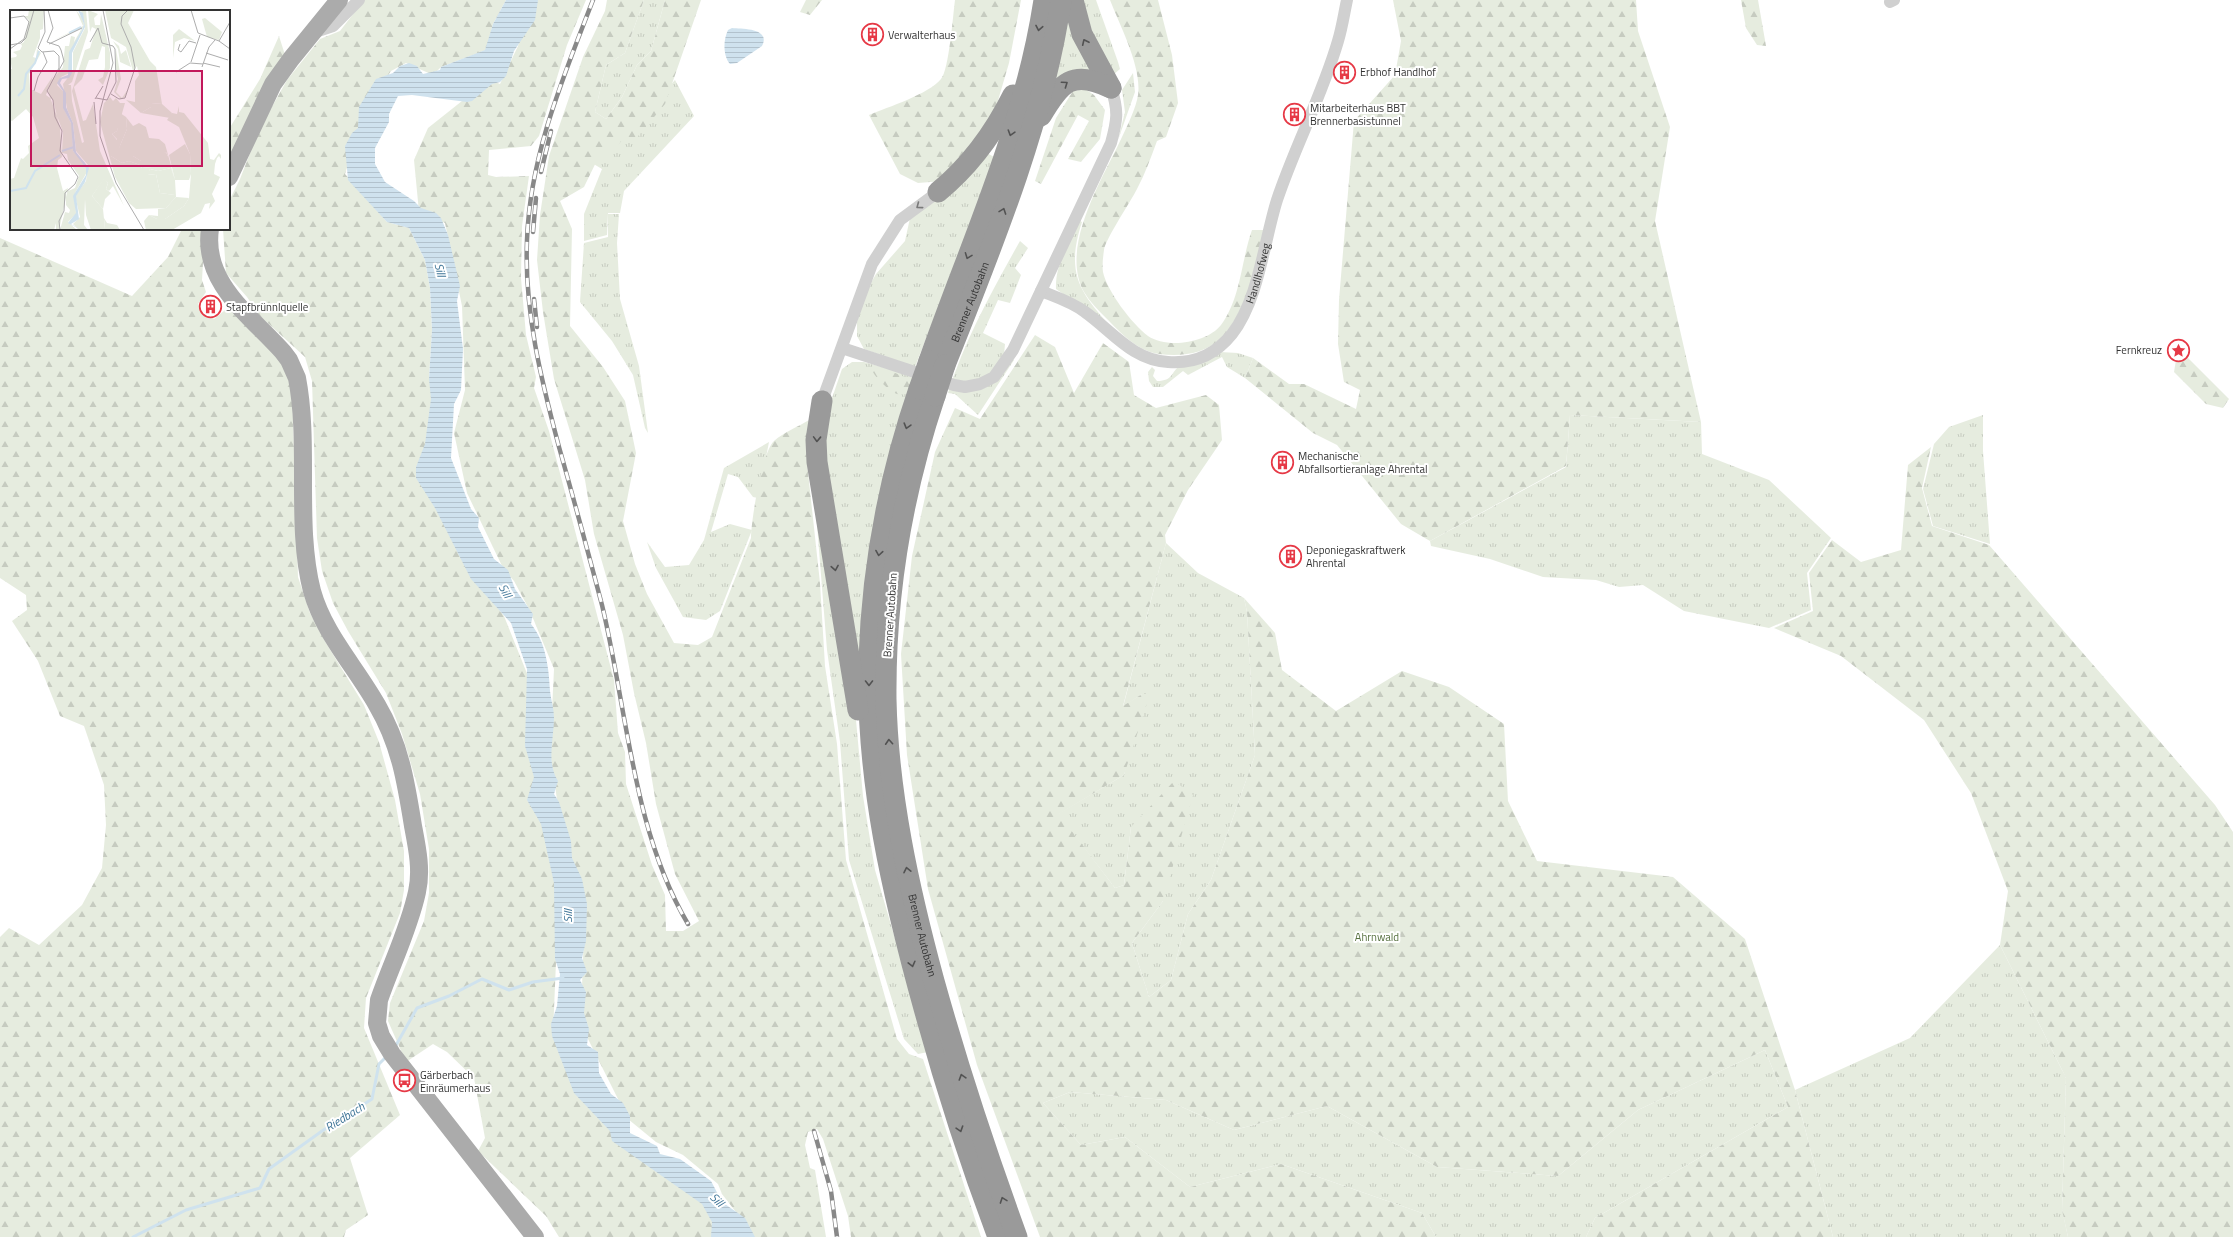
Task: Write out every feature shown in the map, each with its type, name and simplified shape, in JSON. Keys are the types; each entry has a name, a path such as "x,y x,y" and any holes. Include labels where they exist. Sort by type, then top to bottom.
{"highway":[{"name":"Brenner Autobahn","path":"1016,1237 969,1100 926,952 901,839 890,756 886,671 893,572 927,393 1000,167 1033,55 1044,0"},
{"name":"Brenner Autobahn","path":"937,363 1028,139 1049,63 1061,0"},
{"path":"1073,0 1082,34 1111,88"},
{"path":"938,192 967,165 992,134 1033,55"},
{"path":"1028,139 1053,97 1067,82 1077,78 1087,79 1111,88"},
{"name":"Brenner Autobahn","path":"927,393 903,440 888,501 874,582 869,659 872,749 877,796 886,854 916,981 952,1106 998,1237"},
{"path":"822,401 816,440 817,462 852,662 864,746 877,796"}],"main road":[{"path":"230,175 273,84 339,0"},
{"path":"210,230 209,252 217,277 234,301 286,356 297,378 306,540 312,589 326,626 382,714 393,737 405,773 417,850 419,879 414,902 379,1000 377,1023 384,1040 400,1065 535,1237"}],"street":[{"path":"312,33 334,26 359,0"},
{"name":"Handlhofweg","path":"1041,291 1084,311 1129,349 1147,359 1168,362 1187,361 1209,354 1221,346 1239,323 1248,304 1279,195 1338,41 1347,0"},
{"path":"842,348 954,385 975,386 991,379 1003,366 1041,291 1111,143 1117,122 1117,104 1111,88"},
{"path":"822,401 867,274 900,220 938,192"}],"green space":[{"path":"364,0 506,0 493,24 486,50 441,67 433,75 406,63 391,71 366,107 345,174 387,222 409,228 425,260 430,288 432,330 429,379 437,391 435,495 465,563 504,616 532,686 558,915 553,1033 589,1103 703,1198 721,1237 559,1237 546,1216 478,1151 485,1138 474,1078 447,1052 433,1044 406,1062 388,1021 390,1003 424,921 429,893 429,849 420,794 402,734 386,693 348,631 333,603 322,571 317,538 312,381 305,357 259,315 247,297 226,273 223,230 230,230 230,199 240,179 259,130 287,80 320,39 340,31"},
{"path":"533,0 586,0 567,45 539,136 531,146 489,150 488,175 496,177 529,176 522,226 521,278 526,335 536,377 534,388 549,431 614,680 618,733 625,752 626,784 652,865 665,895 666,931 683,931 699,921 675,874 656,804 646,743 634,693 623,635 594,534 585,480 554,379 543,312 537,260 540,215 549,156 583,57 605,11 607,0 644,0 625,53 606,65 595,112 606,119 622,97 637,65 651,51 665,0 701,0 665,104 634,141 624,138 617,146 602,150 584,187 560,201 572,229 570,326 603,367 625,401 636,453 623,521 635,564 647,594 674,643 698,645 712,637 751,538 758,487 765,458 774,441 809,420 807,463 820,583 825,666 837,744 846,860 897,1039 909,1054 923,1059 981,1237 851,1237 848,1216 823,1139 817,1129 808,1132 805,1145 810,1168 815,1170 826,1237 747,1237 739,1216 722,1194 718,1184 683,1155 656,1142 628,1119 585,1033 581,1014 585,906 559,813 550,752 554,669 530,611 514,581 503,568 467,493 454,433 465,390 462,306 445,223 419,212 414,160 428,128 462,101 493,81 500,84 518,46 529,5"},
{"path":"644,0 665,0 651,51 637,65 622,97 606,119 595,112 606,65 625,53"},
{"path":"806,0 822,0 810,15 800,12"},
{"path":"955,0 1021,0 1009,63 987,138 943,181 918,183 900,174 869,115 918,95 935,85 941,79 944,74 948,54"},
{"path":"1068,0 1094,67 1050,91"},
{"path":"1078,0 1096,0 1120,69 1113,75 1108,73"},
{"path":"1110,0 1158,0 1172,55 1178,103 1166,137 1157,141 1134,195 1105,245 1103,272 1105,280 1121,307 1142,331 1156,340 1176,343 1197,340 1206,336 1215,331 1221,325 1233,303 1252,230 1264,230 1254,273 1238,315 1221,338 1215,343 1208,348 1192,353 1176,355 1159,354 1137,345 1118,330 1091,303 1084,292 1078,274 1077,255 1080,234 1086,213 1122,137 1136,105 1138,95 1137,72 1134,59"},
{"path":"1393,0 1636,0 1638,31 1670,127 1655,221 1701,422 1570,415 1566,466 1430,541 1401,524 1337,445 1313,433 1245,378 1253,358 1289,384 1304,384 1356,409 1360,390 1344,382 1338,344 1339,300 1354,121 1395,75 1401,41"},
{"path":"1741,0 1758,0 1766,46 1757,45 1746,28"},
{"path":"279,36 285,55 230,162 230,127 260,79"},
{"path":"1133,73 1135,92 1118,140 1125,112 1122,90"},
{"path":"675,80 694,116 624,191 620,213 608,213 607,235 584,241 584,214 602,169 592,163 610,126 644,114"},
{"path":"1085,89 1094,95 1105,110 1100,139 1081,162 1068,159 1089,121 1078,115 1041,184 1035,181 1056,118 1073,91"},
{"path":"985,152 996,158 915,367 864,349 857,336 857,322 862,305 868,288 876,274 905,241 910,218"},
{"path":"608,214 619,214 617,243 620,299 639,366 648,433 645,428 633,375 612,341 580,302 584,243 608,237"},
{"path":"1080,221 1082,222 1077,240 1075,256 1079,282 1092,305 1114,330 1056,289 1056,280 1060,262"},
{"path":"182,230 205,230 202,280 206,292 198,304 214,319 230,306 280,358 292,386 298,577 310,613 326,643 364,705 379,742 395,800 404,851 404,890 400,913 366,998 364,1028 400,1115 350,1158 368,1215 346,1230 344,1237 0,1237 0,937 9,928 39,945 82,905 102,868 106,825 104,785 84,726 60,716 38,661 12,621 27,610 26,595 0,578 0,238 132,296 168,257"},
{"path":"1020,241 1028,248 1015,268 1021,275 1010,303 998,300 983,333 1005,344 1004,355 1014,360 978,415 955,394 948,393 971,334 989,297"},
{"name":"Ahrnwald","path":"1035,335 1055,347 1074,393 1103,343 1129,362 1134,395 1156,408 1206,395 1219,405 1222,440 1188,490 1165,535 1166,543 1123,706 1142,694 1150,694 1124,775 1059,814 1115,888 1124,885 1131,827 1174,781 1193,795 1163,901 1132,943 1149,997 1171,980 1188,914 1211,880 1255,755 1247,612 1244,598 1275,633 1282,670 1336,711 1402,671 1449,687 1504,724 1508,801 1537,861 1673,877 1745,939 1795,1090 1833,1237 1586,1237 1595,1218 1788,1107 1765,1050 1638,1110 1558,1176 1437,1167 1327,1106 1234,1130 1166,1100 1070,1092 1043,1103 1081,1145 1125,1137 1190,1187 1281,1164 1422,1213 1436,1237 1040,1237 977,1065 928,889 907,755 901,654 912,556 935,452 955,408 980,419"},
{"path":"1220,352 1238,353 1253,358 1245,378 1227,367 1222,357 1188,375 1183,371 1163,387 1153,387 1149,381 1148,372 1152,367 1155,370 1153,376 1157,381 1162,381 1169,378 1181,365 1195,359"},
{"path":"2177,354 2185,355 2229,399 2223,408 2206,404 2174,372"},
{"path":"852,362 864,362 914,376 856,720 863,796 875,870 928,1052 918,1054 904,1039 849,860 840,742 827,650 810,437 826,403 832,398 842,369"},
{"path":"871,367 884,368 911,380 907,394 897,394 890,390 874,374"},
{"path":"1570,415 1701,422 1702,454 1769,480 1831,538 1807,573 1811,610 1769,628 1684,611 1643,585 1619,587 1596,580 1543,577 1490,559 1431,546 1430,541 1566,467"},
{"path":"1983,415 1983,451 1990,544 1933,526 1923,489 1934,444 1949,427"},
{"path":"769,442 758,498 753,497 738,477 728,474 711,532 730,524 752,530 720,611 706,620 683,617 656,568 647,542 665,567 689,565 704,540 724,468"},
{"path":"1931,447 1922,488 1932,526 1989,545 2215,805 2233,832 2233,1237 2068,1237 2062,1210 2066,1078 2000,945 2008,891 1971,793 1924,720 1841,656 1774,628 1813,611 1809,573 1832,540 1861,562 1901,550 1908,465"},
{"path":"1166,543 1198,573 1244,598 1247,612 1255,755 1211,880 1188,914 1171,980 1149,997 1132,943 1163,901 1131,827 1124,885 1115,888 1058,814 1124,775 1142,694 1123,707"},
{"path":"2000,945 2066,1078 2062,1209 2068,1237 1833,1237 1795,1090 1910,1038"},
{"path":"1765,1050 1788,1107 1595,1218 1586,1237 1436,1237 1422,1213 1281,1164 1190,1187 1125,1137 1081,1145 1043,1103 1070,1092 1166,1100 1234,1130 1327,1106 1437,1167 1558,1176 1638,1110"}],"water":[{"name":"Sill","path":"506,0 538,0 535,20 514,51 506,76 500,82 492,84 472,101 467,102 412,95 398,96 389,114 389,122 375,148 375,164 385,182 414,201 421,208 436,213 441,218 448,235 460,286 457,301 463,349 461,390 454,404 451,458 471,509 479,518 478,527 494,559 508,570 515,589 533,614 531,624 540,639 546,656 554,715 551,758 554,774 558,781 554,794 559,802 571,841 572,858 582,879 587,904 586,941 582,958 587,972 580,980 586,992 584,1013 589,1029 587,1045 598,1052 599,1073 611,1094 623,1103 630,1116 630,1133 657,1146 660,1154 680,1159 711,1181 722,1202 745,1218 755,1237 711,1237 712,1222 702,1204 612,1141 610,1131 574,1093 552,1036 551,1024 557,1006 560,974 555,959 554,883 541,824 527,800 534,777 525,746 527,669 511,623 471,579 435,508 416,478 416,467 425,444 431,399 429,379 432,330 430,288 425,260 409,228 387,222 348,180 345,146 352,133 358,128 359,107 376,79 393,73 400,66 409,63 417,66 423,74 440,70 441,67 485,50 493,24"},
{"path":"732,28 749,29 759,33 763,36 764,40 762,46 737,63 730,64 726,57 725,43 726,34 728,30"}],"waterway":[{"name":"Riedbach","path":"395,1047 417,1008 449,996 482,979 509,990 533,982 563,978"},
{"name":"Riedbach","path":"133,1237 186,1210 260,1188 269,1169 322,1131 372,1099 379,1064 386,1057"}],"railway":[{"path":"593,0 570,58 550,117 534,178 529,208 527,240 528,293 540,370 559,447 602,605 643,810 655,850 670,888 688,924"},
{"path":"541,172 551,131"},
{"path":"533,232 536,198"},
{"path":"534,299 537,327"},
{"path":"814,1131 831,1191 837,1237"}],"place":[{"name":"Verwalterhaus","path":"873,35"},
{"name":"Erbhof Handlhof","path":"1345,72"},
{"name":"Mitarbeiterhaus BBT Brennerbasistunnel","path":"1295,114"},
{"name":"Stapfbrünnlquelle","path":"211,307"},
{"name":"Fernkreuz","path":"2178,350"},
{"name":"Mechanische Abfallsortieranlage Ahrental","path":"1283,462"},
{"name":"Deponiegaskraftwerk Ahrental","path":"1290,556"},
{"name":"Gärberbach Einräumerhaus","path":"404,1081"}]}
